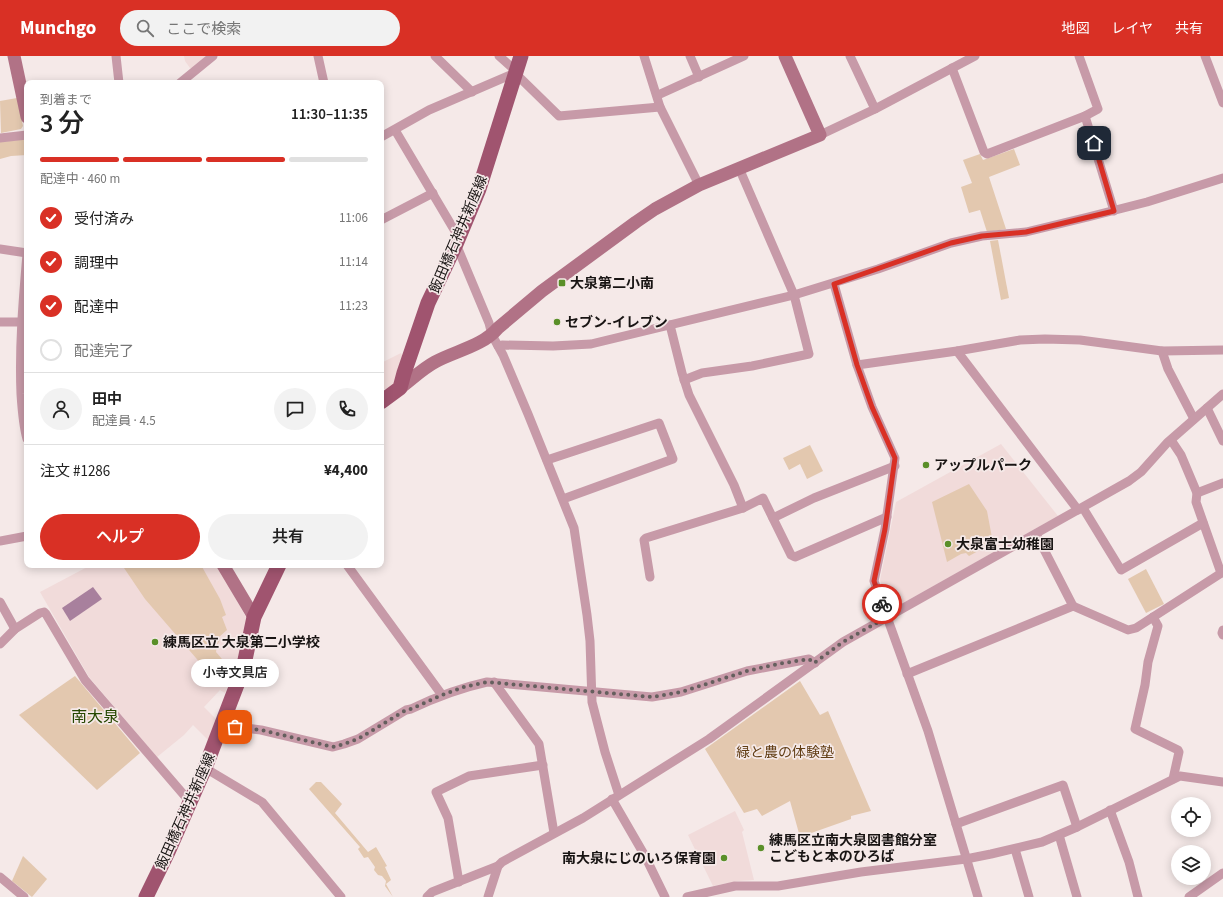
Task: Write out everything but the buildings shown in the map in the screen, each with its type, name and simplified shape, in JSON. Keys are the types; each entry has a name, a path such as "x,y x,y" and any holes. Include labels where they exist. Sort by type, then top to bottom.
{"main road":[{"name":"飯田橋石神井新座線","path":"400,388 428,303 458,241 482,182 521,56"},
{"path":"384,400 400,388"},
{"path":"254,617 278,568"},
{"name":"飯田橋石神井新座線","path":"146,897 190,802 222,725 245,660 254,617"}],"street":[{"path":"14,56 24,103"},
{"path":"116,56 119,80"},
{"path":"184,80 213,56"},
{"path":"318,56 323,80"},
{"path":"435,56 472,92"},
{"path":"499,56 559,116 565,117 660,107"},
{"path":"644,56 658,95 660,107 699,185"},
{"path":"690,56 699,77"},
{"path":"785,56 820,135"},
{"path":"850,56 874,109"},
{"path":"495,341 498,328 542,291 655,209 699,185 820,135 874,109 975,56"},
{"path":"952,68 986,154 1097,110 1098,107 1079,56"},
{"path":"1205,56 1223,103"},
{"path":"658,95 699,77 738,57"},
{"path":"384,136 429,110 516,72"},
{"path":"1085,116 1114,211"},
{"path":"395,130 433,193 458,241 495,341 547,460 574,528 584,587 590,641 593,692 592,702 616,797 665,897"},
{"path":"0,138 24,135"},
{"path":"684,380 702,373 752,366 809,354 794,296 739,168"},
{"path":"400,388 426,367 436,361 495,341 502,345 553,346 591,344 794,296 834,284 951,243 982,236 1026,232 1114,211 1223,178"},
{"path":"384,218 433,193"},
{"path":"0,249 24,253"},
{"path":"834,284 857,365 872,407 895,458 887,517 874,581 928,731 978,897"},
{"path":"24,310 21,322 20,368 24,422"},
{"path":"0,322 21,322"},
{"path":"670,325 689,395 734,485 743,508"},
{"path":"857,365 957,351 1020,340 1080,340 1162,351 1223,350"},
{"path":"957,351 1080,509 1122,570 1203,524"},
{"path":"1162,351 1168,369 1194,419"},
{"path":"427,897 432,892 498,866 502,862 563,829 722,730 843,642 1129,481 1141,472 1171,440 1223,394"},
{"path":"1207,408 1223,441"},
{"path":"547,460 659,423 674,459 563,498"},
{"path":"1036,534 1072,606 1128,630 1136,628 1222,572 1203,524 1196,502 1197,494 1181,455 1171,440"},
{"path":"773,518 814,498 895,466"},
{"path":"1197,494 1223,483"},
{"path":"650,578 644,540 646,538 743,508 763,498 791,554 795,557 887,517"},
{"path":"0,539 24,536"},
{"path":"225,568 254,617"},
{"path":"349,568 442,695"},
{"path":"0,602 14,629"},
{"path":"907,674 1072,606"},
{"path":"0,644 14,629 44,612 85,680 190,802"},
{"path":"1153,617 1158,626 1148,662 1145,685 1135,729 1178,750 1179,752 1173,779"},
{"path":"1223,630 1223,635"},
{"path":"222,725 261,730 333,747 358,739 406,710 464,687 487,682 652,697 681,692 747,671 778,664 809,659 814,663"},
{"path":"494,682 539,744 554,833"},
{"path":"459,882 448,818 436,792 469,776 543,765"},
{"path":"205,768 262,802 341,897"},
{"path":"688,897 735,886 778,886 860,872 966,859 1015,849 1042,842 1059,835 1180,776 1223,782"},
{"path":"956,824 1063,785 1077,826"},
{"path":"1110,810 1129,862 1138,897"},
{"path":"1059,835 1077,897"},
{"path":"1015,849 1029,897"},
{"path":"488,897 498,866"},
{"path":"1189,897 1223,873"},
{"path":"0,877 24,897"}],"shaded area":[{"path":"184,56 207,56 193,68 190,68 185,61"},
{"path":"401,353 404,360 397,383 388,389 384,389 384,362"},
{"name":"大泉富士幼稚園","path":"1001,444 1058,516 894,608 889,607 880,580 896,502"},
{"name":"練馬区立 大泉第二小学校","path":"85,568 219,568 247,619 236,665 225,693 220,690 204,707 217,720 209,741 193,725 184,735 157,757 89,677 40,592"},
{"path":"93,587 102,599 70,621 62,608"},
{"name":"南大泉にじのいろ保育園","path":"735,811 744,830 742,832 754,880 738,881 713,886 688,835"}],"green space":[{"path":"17,98 23,126 21,129 1,133 0,101"},
{"path":"24,139 24,155 11,156 0,159 0,142"},
{"path":"1014,149 1020,165 989,177 1006,229 987,232 980,210 969,213 961,187 972,183 963,160 980,154 983,160"},
{"path":"998,240 1009,298 1001,300 990,241"},
{"path":"810,445 823,471 807,479 800,464 789,470 783,458"},
{"path":"969,484 987,511 993,543 969,556 966,553 961,554 947,562 932,502"},
{"path":"124,568 203,568 220,599 226,615 222,617 227,630 219,637 220,640 217,645 216,652 227,665 224,677 215,680 145,599"},
{"path":"1146,569 1164,604 1146,613 1128,579"},
{"path":"75,676 140,753 97,790 19,715"},
{"name":"緑と農の体験塾","path":"800,681 820,715 828,711 871,811 851,816 851,819 800,837 790,801 762,816 757,809 744,813 705,749"},
{"path":"316,782 321,782 342,804 335,813 368,852 376,847 387,866 385,867 391,880 386,884 393,897 385,886 386,881 374,870 375,867 368,857 364,858 358,849 360,847 309,789"},
{"path":"23,856 47,879 32,897 12,881"}],"way so far":[{"path":"235,727 261,730 333,747 358,739 406,710 464,687 487,682 644,697 681,692 747,671 778,664 809,659 814,663 843,642 887,617 882,604"}],"place":[{"name":"大泉第二小南","path":"562,283"},
{"name":"セブン-イレブン","path":"557,322"},
{"name":"アップルパーク","path":"926,465"},
{"name":"大泉富士幼稚園","path":"948,544"},
{"name":"練馬区立 大泉第二小学校","path":"155,642"},
{"name":"小寺文具店","path":"235,727"},
{"name":"練馬区立南大泉図書館分室 こどもと本のひろば","path":"761,848"},
{"name":"南大泉にじのいろ保育園","path":"724,858"}],"district":[{"name":"南大泉","path":"95,716"}],"route":[{"path":"882,604 874,581 885,529 895,458 872,407 857,365 834,284 878,270 951,243 982,236 1026,232 1114,211 1094,143"}]}
